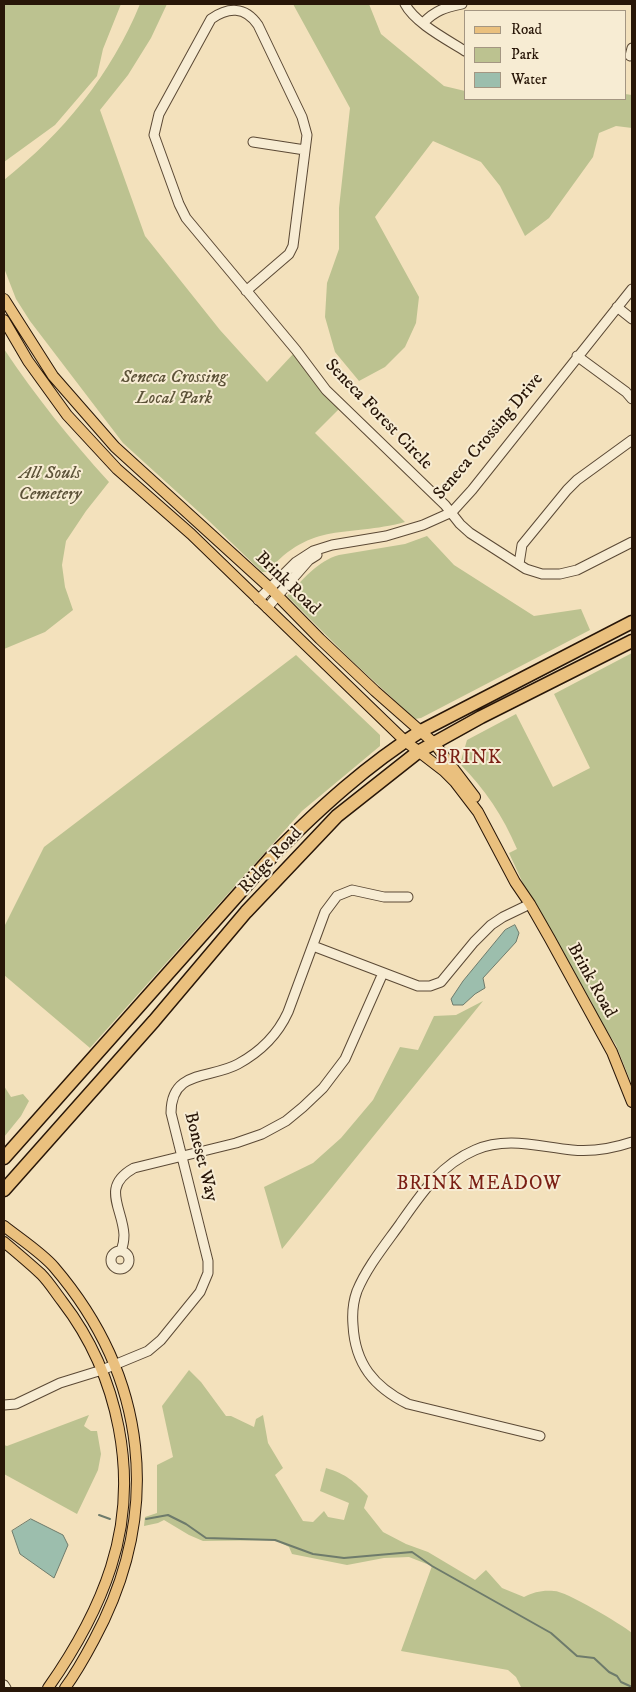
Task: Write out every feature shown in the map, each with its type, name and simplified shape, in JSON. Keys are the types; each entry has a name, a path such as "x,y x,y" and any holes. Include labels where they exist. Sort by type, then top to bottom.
{"highway":[{"name":"Ridge Road","path":"4,1158 275,853 317,810 405,741 421,731 632,622"},
{"name":"Ridge Road","path":"4,1190 148,1028 246,912 337,816 418,752 481,716 632,641"}],"main road":[{"name":"Brink Road","path":"4,299 54,376 115,447 274,592 375,691 434,743 480,805 530,904"},
{"name":"Brink Road","path":"4,320 28,361 67,415 117,469 191,534 405,741 450,776 478,812 515,882 530,904 612,1052 632,1102"},
{"path":"4,1226 52,1265 87,1311 115,1365 127,1399 134,1433 137,1479 135,1514 130,1548 112,1604 76,1673 65,1688"},
{"path":"4,1242 42,1275 77,1321 102,1370 117,1419 122,1446 124,1475 122,1510 111,1566 92,1614 64,1665 48,1688"}],"street":[{"path":"405,4 410,13 464,50"},
{"path":"423,23 440,9 462,4"},
{"name":"Seneca Forest Circle","path":"246,291 288,254 293,246 307,135 302,117 258,25 244,12 232,10 220,12 211,19 159,114 154,129 154,135 186,218 246,291 296,350 326,390 452,512 460,524 470,533 526,569 542,574 560,574 577,570 632,542"},
{"path":"253,142 305,150"},
{"name":"Seneca Crossing Drive","path":"258,600 274,592 309,560 332,546 409,530 452,512 472,490 632,289"},
{"path":"617,307 632,319"},
{"path":"578,356 626,392 632,399"},
{"path":"518,564 522,545 567,490 577,480 632,440"},
{"name":"Seneca Crossing Drive","path":"267,608 274,592"},
{"name":"Boneset Way","path":"4,1405 16,1404 60,1383 102,1370 148,1351 161,1340 193,1302 205,1283 208,1273 208,1261 171,1112 174,1093 185,1081 218,1072 238,1064 272,1037 282,1024 325,912 337,896 352,890 384,897 408,897"},
{"path":"313,946 418,986 430,986 447,977 474,942 491,925 530,904"},
{"path":"122,1251 124,1234 115,1193 119,1181 127,1172 134,1168 183,1155 236,1144 262,1134 286,1121 304,1107 323,1088 345,1059 382,973"},
{"path":"540,1436 408,1404 380,1386 367,1371 360,1359 354,1340 352,1312 357,1292 368,1270 428,1185 454,1161 480,1148 506,1143 526,1143 586,1151 620,1146 632,1142"}],"green space":[{"path":"4,4 121,4 103,49 97,76 55,125 4,162"},
{"name":"Seneca Crossing Local Park","path":"140,4 167,4 151,38 128,75 100,110 145,236 220,330 267,382 294,353 339,409 315,433 405,522 315,538 300,544 267,572 262,572 123,443 30,321 16,299 4,268 4,180 46,143 83,101 115,55"},
{"path":"293,4 369,4 381,34 444,86 464,91 464,100 626,100 626,94 632,95 632,128 616,126 599,133 593,157 549,218 525,236 500,186 481,162 433,141 375,217 419,297 416,323 405,347 385,367 359,381 335,352 325,317 327,283 339,249 339,208 350,108"},
{"name":"All Souls Cemetery","path":"4,349 54,417 109,482 86,511 66,541 62,565 65,587 73,610 45,632 4,649"},
{"path":"427,536 454,565 534,616 581,609 590,630 421,718 415,719 351,660 287,596 317,566 331,558 405,544"},
{"path":"632,653 632,1085 616,1045 599,1019 592,1003 550,929 546,933 509,853 517,849 506,825 485,793 460,764 467,740 516,714 553,787 590,768 554,694"},
{"path":"296,655 380,735 380,746 302,811 90,1048 4,975 4,927 44,847"},
{"path":"483,1001 282,1249 264,1187 313,1163 341,1138 373,1100 400,1047 418,1050 434,1016 456,1015"},
{"path":"4,1086 11,1097 23,1094 29,1101 21,1116 4,1137"},
{"path":"189,1370 201,1382 226,1416 231,1416 254,1427 256,1419 263,1415 268,1443 283,1468 275,1475 303,1521 313,1522 324,1511 328,1517 344,1520 349,1503 320,1491 326,1468 339,1473 354,1482 368,1496 364,1508 383,1532 406,1544 428,1552 475,1580 486,1570 502,1588 524,1597 542,1591 560,1592 570,1596 632,1633 632,1688 521,1687 516,1677 508,1670 401,1651 432,1566 409,1557 384,1558 347,1565 292,1554 289,1547 275,1540 203,1541 164,1520 144,1526 145,1517 157,1513 157,1465 173,1457 162,1406"},
{"path":"89,1415 84,1426 91,1431 97,1431 101,1454 98,1470 77,1514 4,1474 4,1445 7,1446"}],"water":[{"path":"515,925 519,933 516,942 483,978 485,988 463,1005 453,1005 451,999 463,981 505,930"},
{"path":"31,1519 63,1535 68,1545 54,1578 20,1554 12,1531"}],"waterway":[{"path":"99,1515 110,1519"},
{"path":"146,1519 168,1515 186,1524 206,1538 275,1540 313,1554 344,1558 412,1552 432,1566 551,1633 577,1656 594,1658 609,1672 617,1676 621,1682 632,1687"}],"district":[{"name":"BRINK","path":"469,759"},
{"name":"BRINK MEADOW","path":"479,1185"}]}
